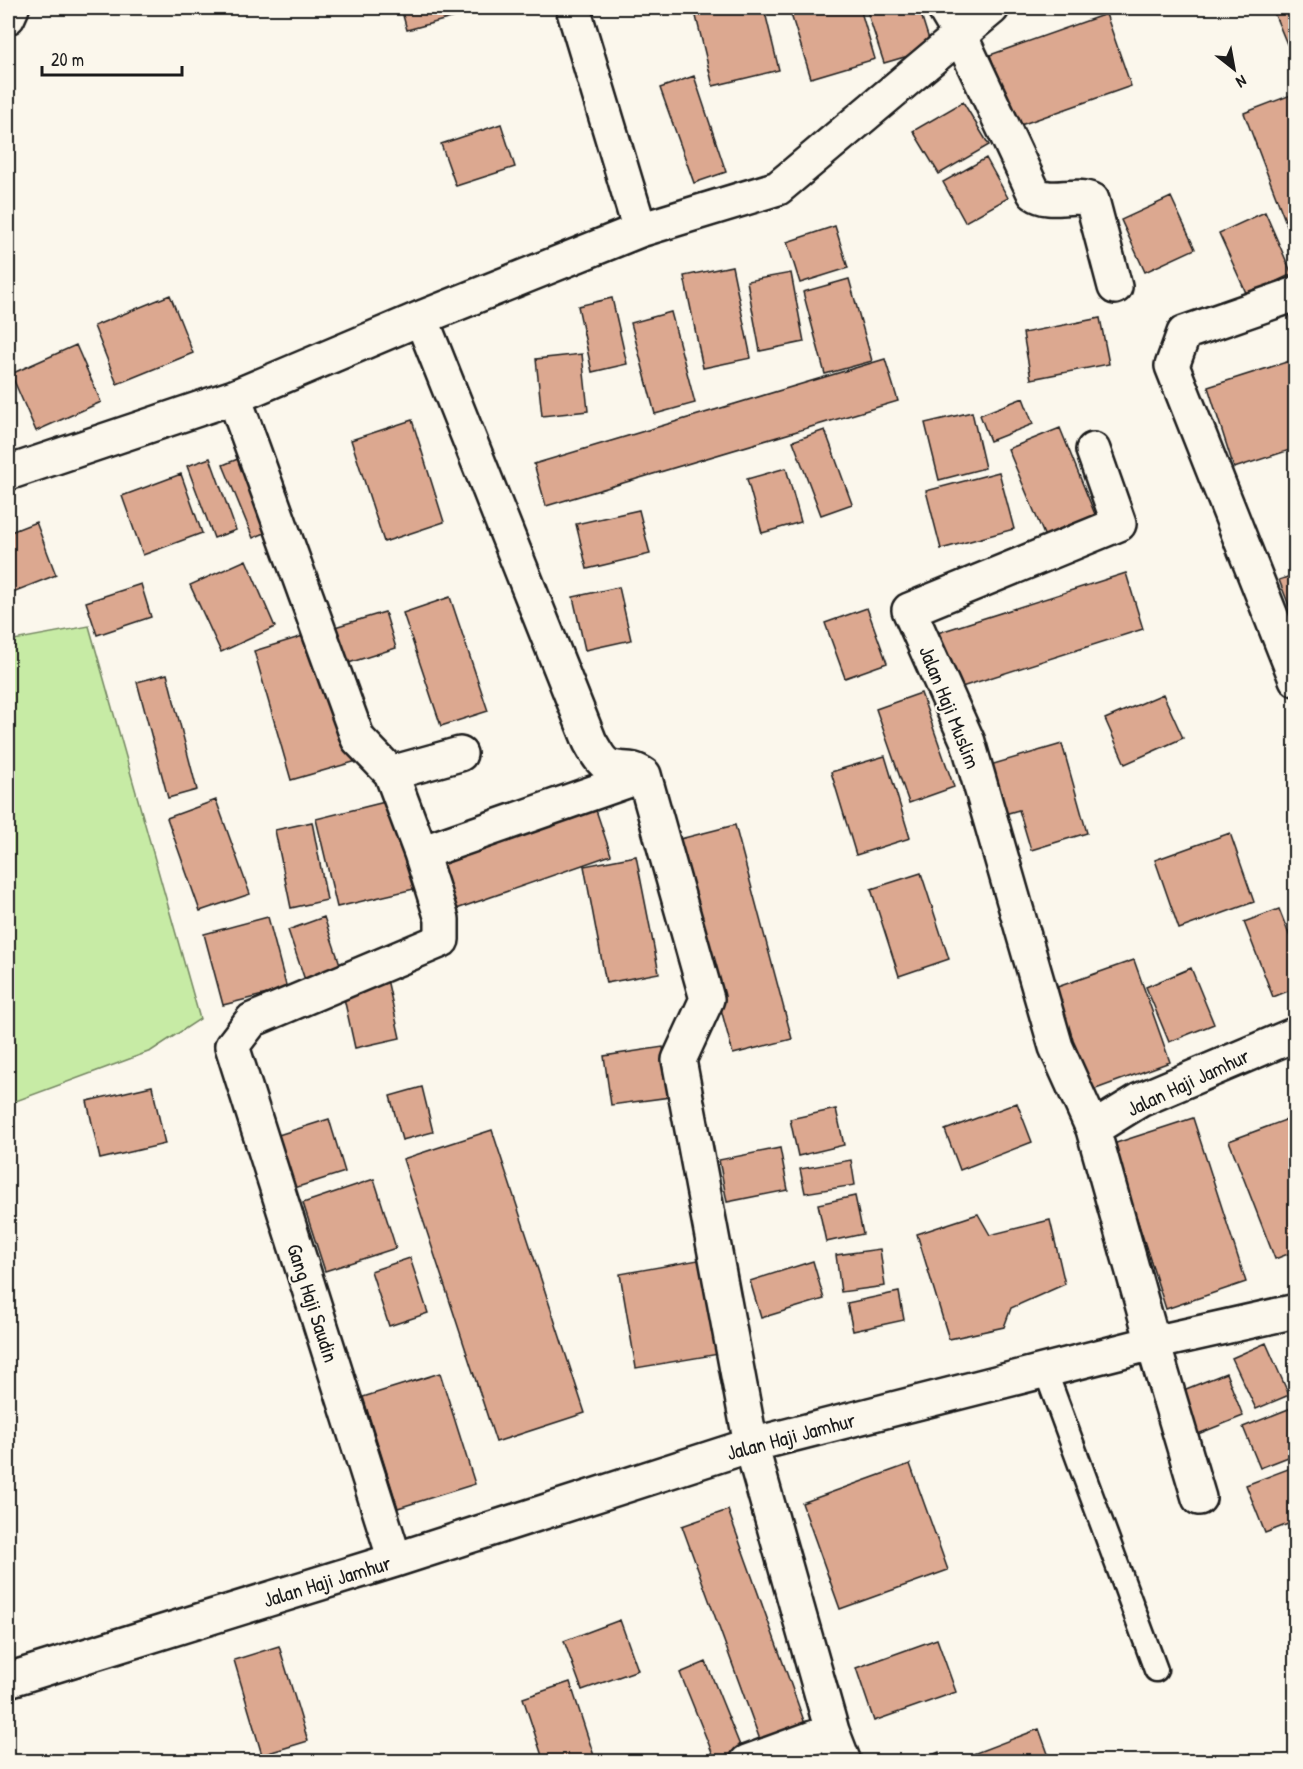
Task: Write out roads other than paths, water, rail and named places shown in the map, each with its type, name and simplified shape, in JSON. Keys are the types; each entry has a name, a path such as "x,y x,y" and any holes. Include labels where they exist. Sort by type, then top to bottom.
{"main road":[{"path":"8,17 12,8"},
{"path":"573,8 640,230"},
{"path":"8,473 234,397 421,318 640,230 778,188 952,21 992,8"},
{"path":"952,21 1034,193 1041,198 1085,197 1092,200 1115,287"},
{"path":"1296,294 1184,333 1172,366 1296,679"},
{"path":"421,318 590,742 602,760 611,767 630,767 644,775 707,999 679,1060 751,1445 832,1731 844,1761"},
{"path":"234,397 358,739 391,773 421,853 644,775"},
{"name":"Jalan Haji Muslim","path":"1093,450 1119,524 909,610 968,742 1056,1047 1093,1130"},
{"path":"391,773 460,753"},
{"name":"Gang Haji Saudin","path":"395,1560 232,1046 252,1020 442,940 442,919 421,853"},
{"name":"Jalan Haji Jamhur","path":"1093,1130 1140,1100 1296,1034"},
{"path":"1093,1130 1199,1498"},
{"name":"Jalan Haji Jamhur","path":"8,1680 395,1560 751,1445 1153,1343 1296,1311"},
{"path":"747,1761 832,1731"}],"lane":[{"path":"1045,1370 1156,1670"}]}
